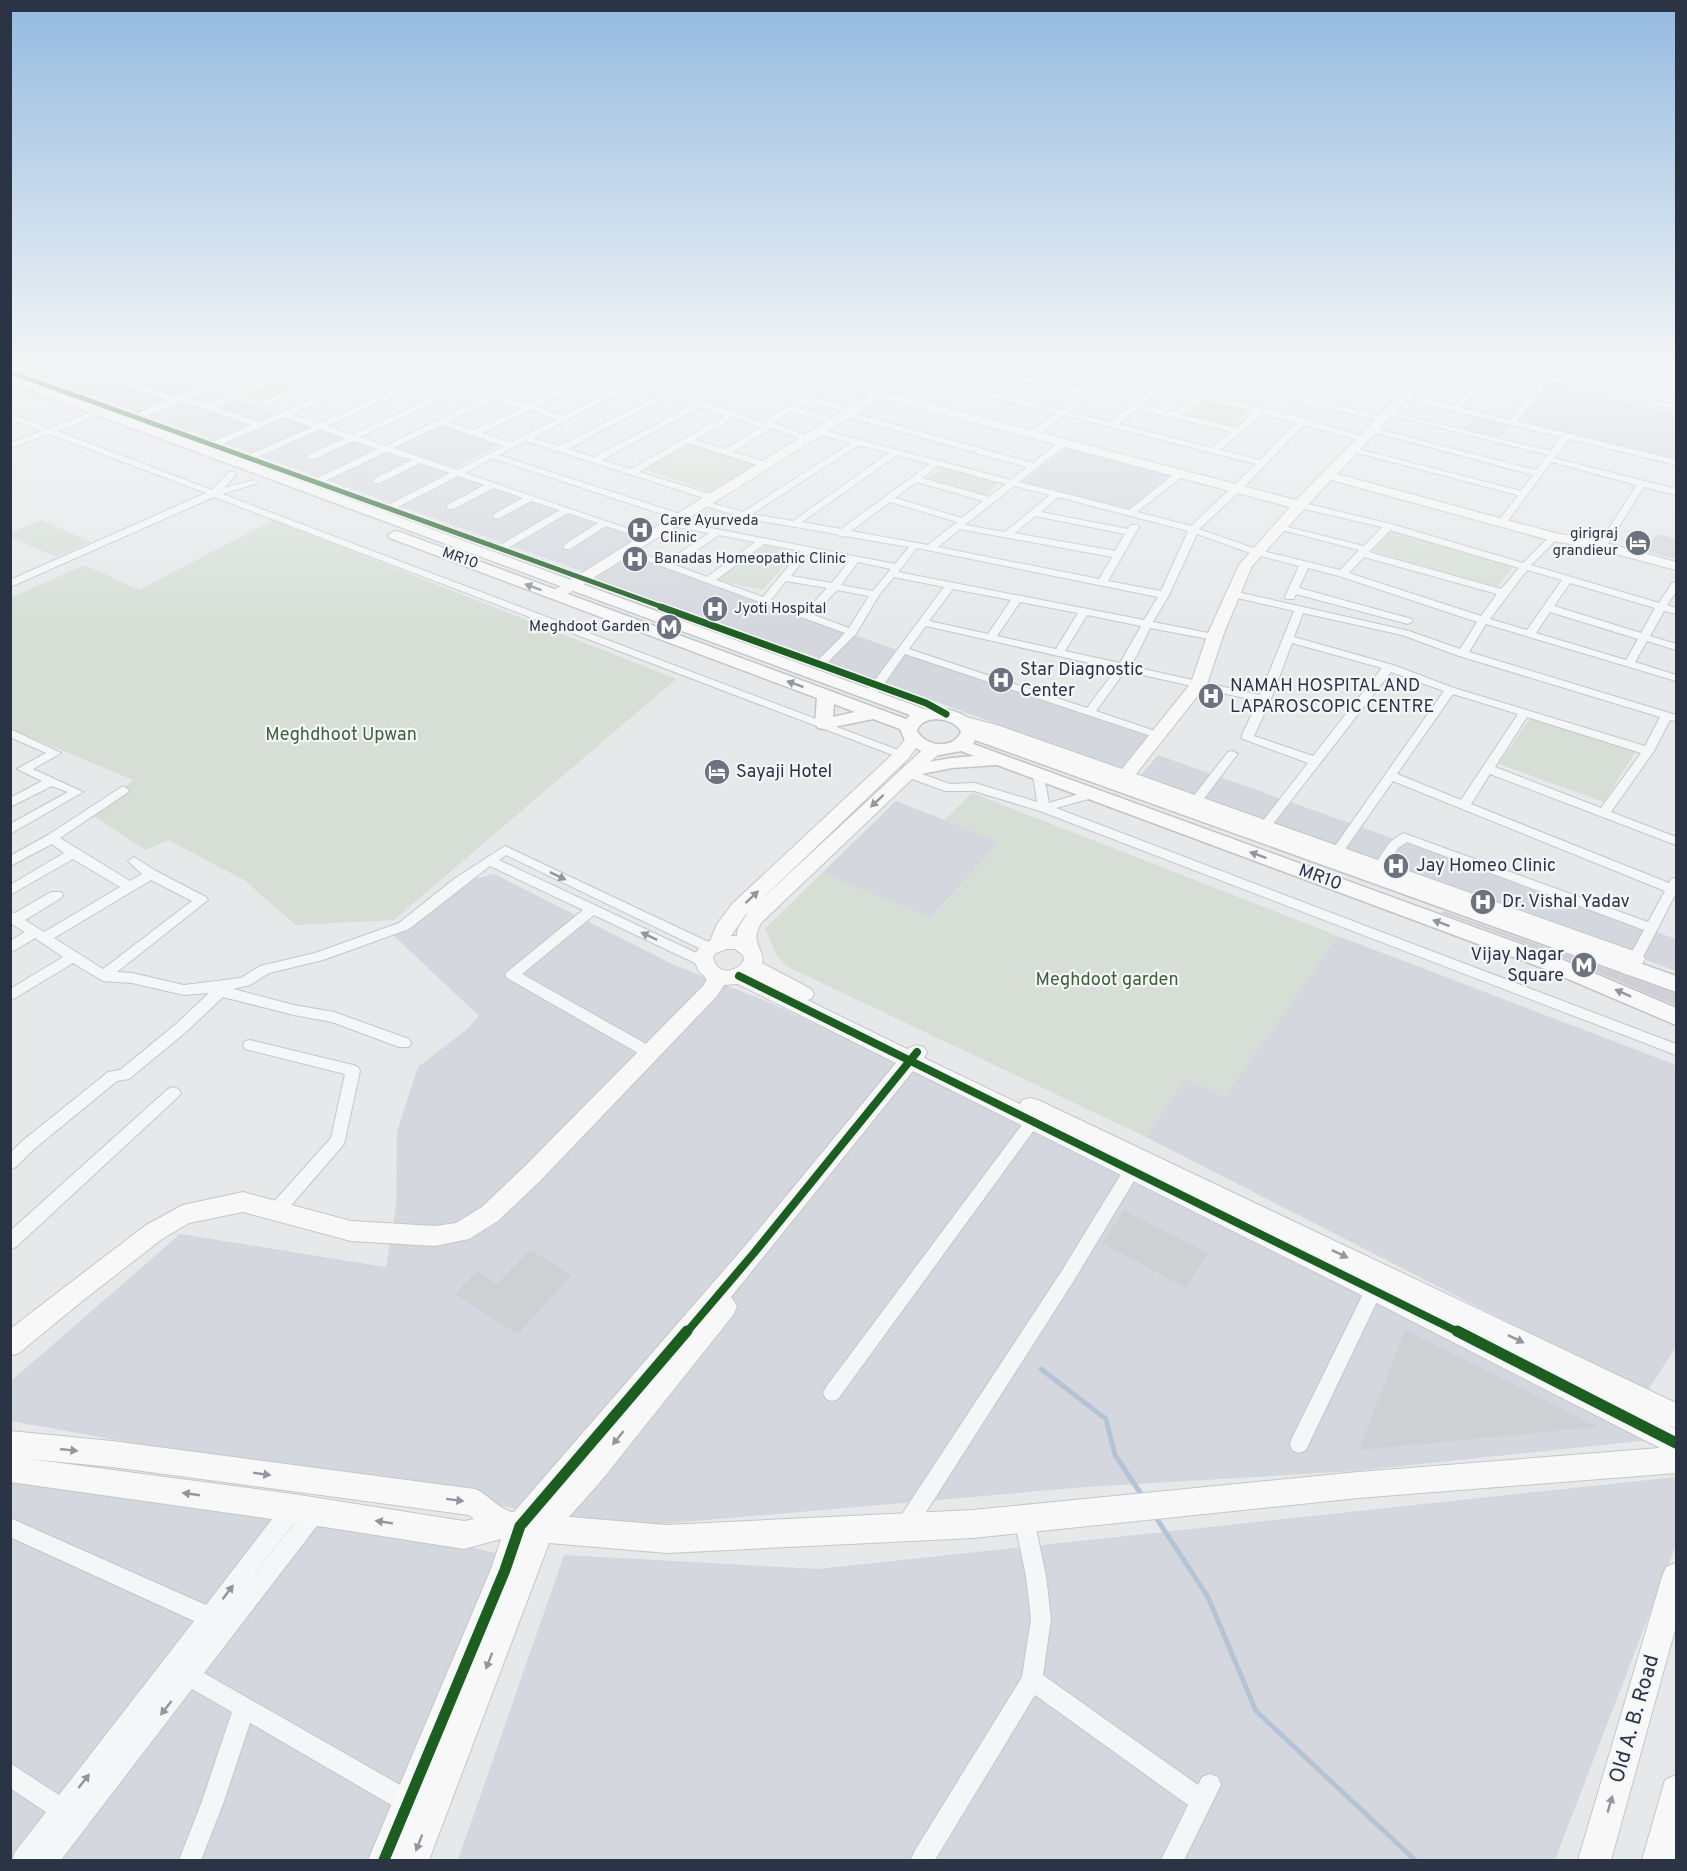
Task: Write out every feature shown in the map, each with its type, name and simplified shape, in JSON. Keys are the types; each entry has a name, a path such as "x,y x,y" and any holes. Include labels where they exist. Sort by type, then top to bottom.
{"main road":[{"name":"MR10","path":"185,456 874,713 909,753 928,748 937,749"},
{"name":"MR10","path":"233,456 875,690 925,715"},
{"path":"826,696 824,724 874,713"},
{"path":"937,749 960,728 925,715 912,721 909,753 971,762 1007,762"},
{"name":"MR10","path":"960,728 1007,762 1548,962 1677,1017"},
{"name":"MR10","path":"960,728 1632,964 1677,984"}],"street":[{"path":"117,456 824,724 909,753 926,756 937,749"},
{"path":"243,456 316,482 383,511 500,549 577,581 820,664 875,690 926,703 960,728 991,728 1379,867 1632,964 1675,885 1463,806 1390,776"},
{"path":"249,458 253,456"},
{"path":"316,482 370,456"},
{"path":"408,456 647,537"},
{"path":"383,511 488,456"},
{"path":"495,456 675,520 718,532 855,560 950,586 1214,637"},
{"path":"584,456 744,515 841,534 915,545 1164,595"},
{"path":"596,460 603,456"},
{"path":"632,472 659,456"},
{"path":"739,456 763,464"},
{"path":"556,595 776,456"},
{"path":"744,515 836,456"},
{"path":"794,524 890,456"},
{"path":"911,456 1194,530 1256,552 1342,574 1482,620 1677,678"},
{"path":"1002,456 1035,466"},
{"path":"930,548 1012,481 1047,456"},
{"path":"1118,456 1299,505 1388,526 1677,611"},
{"path":"1235,456 1261,463"},
{"path":"1090,711 1132,655 1197,525 1238,488 1268,456"},
{"path":"1126,776 1199,684 1214,637 1246,565 1299,505 1349,456"},
{"path":"1375,456 1524,495"},
{"path":"1462,456 1540,474"},
{"path":"1654,456 1677,462"},
{"path":"1502,523 1551,457 1677,492"},
{"path":"377,481 419,460"},
{"path":"841,534 937,464"},
{"path":"1131,513 1181,473"},
{"path":"214,493 232,474"},
{"path":"1329,476 1554,537 1602,546 1677,566"},
{"path":"915,479 989,500"},
{"path":"10,584 214,493 254,483"},
{"path":"1602,546 1642,483"},
{"path":"450,507 493,485"},
{"path":"1007,535 1058,493"},
{"path":"497,516 530,498"},
{"path":"889,499 961,524 1007,535 1119,555"},
{"path":"1083,524 1099,504"},
{"path":"500,549 567,510"},
{"path":"1033,513 1130,532"},
{"path":"1102,582 1130,532 1142,516"},
{"path":"567,547 606,524"},
{"path":"1342,574 1388,526"},
{"path":"1279,528 1503,593"},
{"path":"667,566 718,532"},
{"path":"1463,654 1482,620 1522,567 1554,537"},
{"path":"708,581 761,542"},
{"path":"820,664 852,632 875,594 915,545"},
{"path":"765,601 806,550"},
{"path":"625,551 852,632"},
{"path":"807,616 855,560"},
{"path":"1286,604 1305,563"},
{"path":"785,578 875,594"},
{"path":"1530,634 1567,580"},
{"path":"1629,663 1661,607 1677,585"},
{"path":"875,690 950,586"},
{"path":"1293,590 1408,621"},
{"path":"1233,594 1286,604 1405,633 1463,654 1672,717 1603,814"},
{"path":"1405,633 1413,596"},
{"path":"991,638 1017,599"},
{"path":"1300,608 1265,699 1247,737 1315,762"},
{"path":"1549,608 1677,647"},
{"path":"1059,653 1084,612"},
{"path":"924,623 1265,699"},
{"path":"1289,639 1389,667 1450,690 1648,751"},
{"path":"903,650 1157,735"},
{"path":"1265,826 1389,667"},
{"path":"1337,852 1450,690"},
{"path":"1463,806 1525,712"},
{"path":"10,732 55,753 23,769"},
{"path":"909,753 949,788 975,787 1044,808 1677,1050"},
{"path":"10,1345 136,1245 183,1215 243,1202 351,1231 435,1236 461,1232 499,1206 710,991 755,917 909,753"},
{"path":"727,960 724,929 739,909 909,753"},
{"path":"1196,801 1232,754"},
{"path":"10,764 77,792 10,830"},
{"path":"1489,769 1677,841"},
{"path":"1039,774 1044,808"},
{"path":"10,803 52,781"},
{"path":"10,862 52,838 123,790"},
{"path":"1044,808 1092,794"},
{"path":"1379,867 1394,845 1403,837 1409,838 1652,928"},
{"path":"52,838 130,887"},
{"path":"56,895 13,917 103,976 132,978 184,990 220,989 245,982 265,969 318,957 404,926 459,882 505,850 727,960 918,1059 1032,1122 1374,1289 1677,1443"},
{"path":"10,891 73,853"},
{"path":"103,976 201,900 151,874 134,861"},
{"path":"490,861 593,909 727,960"},
{"path":"10,948 40,935 151,874"},
{"path":"593,909 512,975 650,1053"},
{"path":"10,996 73,957"},
{"path":"220,989 294,1010 334,1017 404,1043"},
{"path":"10,1163 27,1146 113,1076 124,1075 192,1019 220,989"},
{"path":"250,1045 353,1071 338,1140 276,1211"},
{"path":"384,1860 505,1570 521,1526 591,1472 639,1400 918,1059"},
{"path":"918,1059 1677,1416"},
{"path":"10,1242 173,1093"},
{"path":"832,1393 1032,1122"},
{"path":"10,1144 27,1146"},
{"path":"905,1527 1067,1277 1132,1171"},
{"path":"1299,1444 1374,1289"},
{"path":"12,1464 112,1454 475,1502 521,1526"},
{"path":"12,1464 464,1535 521,1526 667,1539 905,1527 1024,1518 1358,1485 1677,1460"},
{"path":"23,1860 62,1810 181,1671 209,1617 304,1510"},
{"path":"47,1860 181,1671 304,1510"},
{"path":"922,1860 1032,1680 1041,1619 1036,1576 1024,1518"},
{"path":"413,1860 521,1526"},
{"path":"10,1527 209,1617"},
{"name":"Old A. B. Road","path":"1594,1860 1677,1577"},
{"path":"181,1671 408,1802"},
{"path":"1032,1680 1206,1793 1174,1860"},
{"path":"190,1860 212,1804 244,1708"},
{"path":"10,1774 62,1810"},
{"path":"1658,1860 1677,1791"}],"shaded area":[{"path":"260,456 400,456 642,537 587,573"},
{"path":"419,456 477,456 455,468"},
{"path":"1055,456 1098,456 1170,475 1130,511 1021,482"},
{"path":"1657,534 1676,539 1676,559 1646,551"},
{"path":"632,555 854,635 1150,737 1125,771 793,649 595,583 611,560 620,563"},
{"path":"1158,755 1676,939 1676,971 1141,775"},
{"path":"896,801 1000,842 931,918 822,873"},
{"path":"494,874 672,964 766,1001 930,1077 1650,1440 1354,1471 1086,1487 627,1527 289,1471 11,1421 10,1382 180,1234 386,1267 396,1206 397,1132 418,1067 466,1030 479,1016 392,934 466,881"},
{"path":"1338,936 1676,1065 1676,1347 1646,1393 1146,1137 1185,1079 1225,1096"},
{"path":"11,1476 359,1519 499,1554 394,1812 370,1860 11,1860"},
{"path":"1676,1477 1676,1545 1555,1860 458,1860 564,1555 818,1569"}],"green space":[{"path":"666,456 732,456 756,465 711,492 643,469"},
{"path":"943,468 999,482 984,496 924,480"},
{"path":"41,520 91,542 56,557 11,537 11,533"},
{"name":"Meghdhoot Upwan","path":"273,520 676,679 394,920 296,925 244,880 168,840 146,850 93,816 133,780 11,729 10,598 85,565 139,590"},
{"path":"1390,531 1514,566 1497,587 1372,551"},
{"path":"766,545 797,550 763,590 716,580"},
{"path":"1531,717 1637,749 1604,802 1499,764"},
{"name":"Meghdoot garden","path":"972,793 1338,936 1225,1097 1185,1079 1146,1137 786,966 777,956 765,929 822,873 932,918 1000,842 944,820"}],"building":[{"path":"1443,911 1677,994 1677,1006 1557,955 1442,913"},
{"path":"1124,1210 1208,1253 1186,1288 1102,1243"},
{"path":"530,1250 572,1275 518,1334 455,1294 477,1271 497,1284"},
{"path":"1405,1330 1598,1427 1359,1450"}],"waterway":[{"path":"1041,1369 1106,1419 1115,1455 1143,1497"},
{"path":"1155,1516 1208,1597 1256,1711 1415,1860"}],"cycle path":[{"path":"244,456 820,664 926,703 946,714"},
{"path":"739,976 1374,1289 1676,1443"},
{"path":"384,1860 505,1570 520,1526 754,1253 917,1052"}],"place":[{"name":"Care Ayurveda Clinic","path":"640,530"},
{"name":"girigraj grandieur","path":"1638,543"},
{"name":"Banadas Homeopathic Clinic","path":"635,559"},
{"name":"Jyoti Hospital","path":"715,609"},
{"name":"Meghdoot Garden","path":"669,627"},
{"name":"Star Diagnostic Center","path":"1001,680"},
{"name":"NAMAH HOSPITAL AND LAPAROSCOPIC CENTRE","path":"1211,696"},
{"name":"Sayaji Hotel","path":"717,772"},
{"name":"Jay Homeo Clinic","path":"1396,866"},
{"name":"Dr. Vishal Yadav","path":"1483,902"},
{"name":"Vijay Nagar Square","path":"1584,965"}]}
